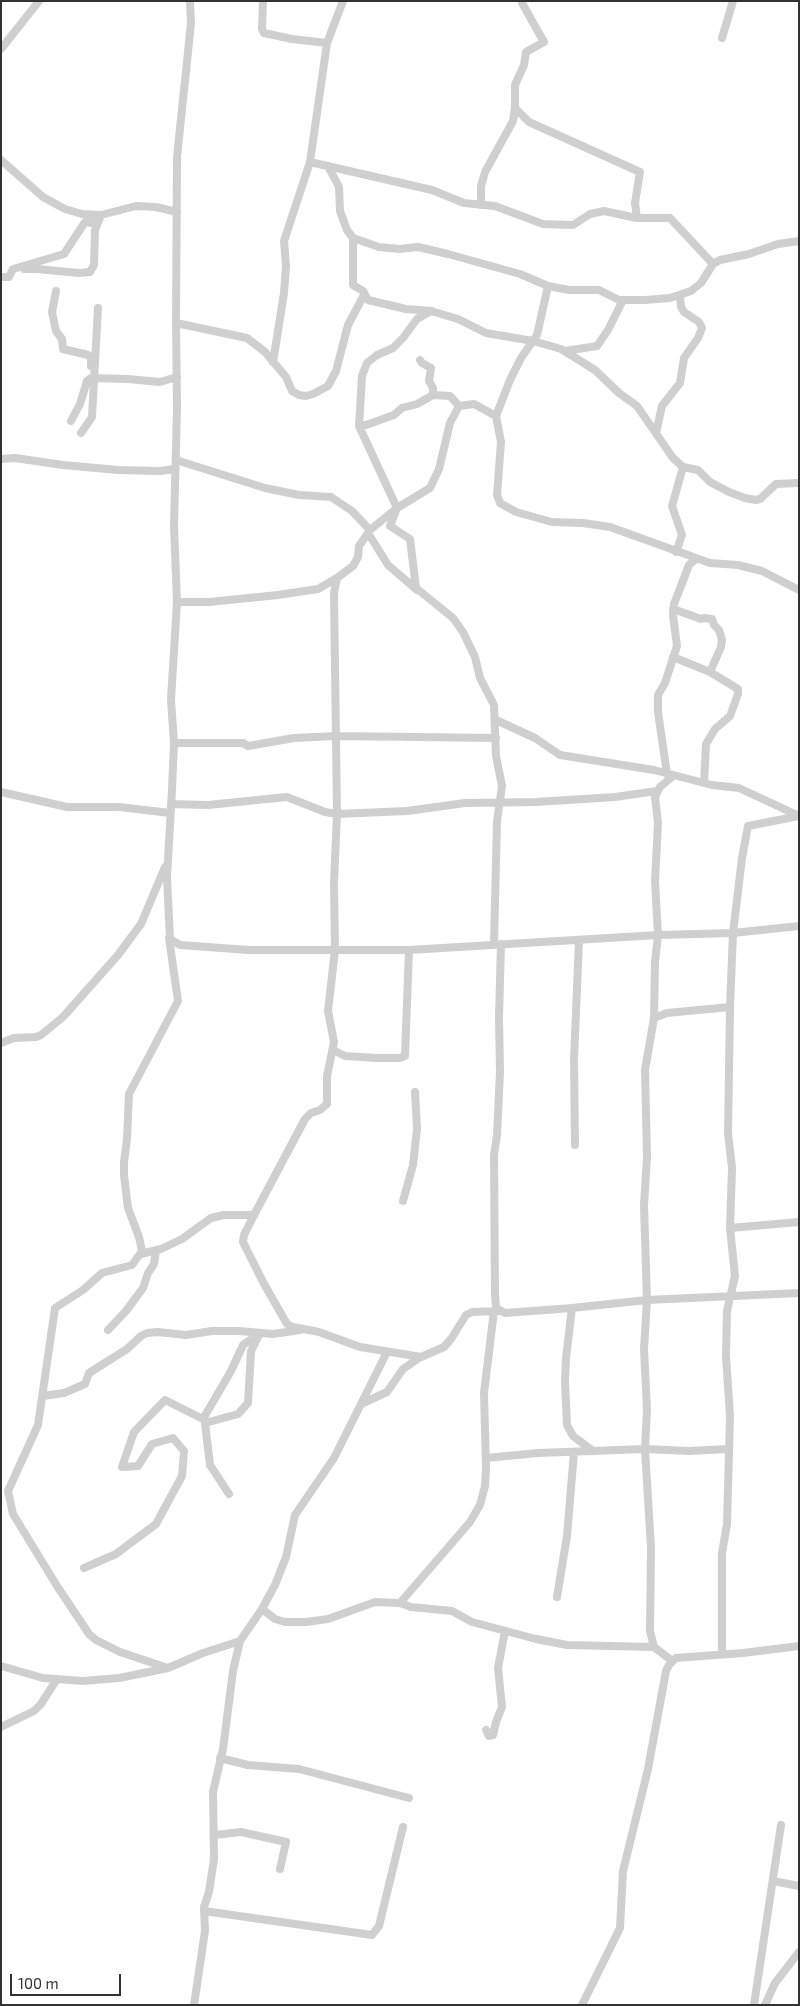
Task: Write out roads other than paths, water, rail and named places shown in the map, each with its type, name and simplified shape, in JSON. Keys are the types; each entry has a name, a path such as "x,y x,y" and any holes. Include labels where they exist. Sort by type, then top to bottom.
{"street":[{"path":"1,49 39,1"},
{"path":"168,1668 120,1652 96,1640 89,1634 13,1514 9,1487 38,1425 55,1308 83,1290 102,1273 132,1265 141,1254 142,1248 139,1237 128,1208 124,1175 129,1094 178,1001 168,933 167,862 174,743 172,700 177,602 175,469 177,157 191,23 190,1"},
{"path":"263,1 262,29 264,33 292,39 327,43"},
{"path":"273,362 284,293 286,266 284,241 310,162 327,43 343,1"},
{"path":"481,205 482,186 486,172 513,121 515,85 524,65 526,52 544,42 522,3 523,1"},
{"path":"722,38 733,1"},
{"path":"515,108 530,122 640,172 635,203 637,218"},
{"path":"1,160 52,202 65,209 90,215 101,215 136,206 156,207 177,212"},
{"path":"310,162 432,190 464,204 495,206 543,224 554,226 573,226 590,214 604,211 637,218 670,218 713,264"},
{"path":"328,166 340,187 340,211 347,230 353,238 379,248 399,249 418,247 520,274 548,286 569,290 599,290 623,300 645,300 680,296 691,291 701,283 713,264 728,257 749,254 778,244 799,241"},
{"path":"1,277 9,277 13,269 64,254 85,222 91,223 90,215"},
{"path":"24,269 79,274 90,272 94,265 96,230 101,215"},
{"path":"353,238 353,285 363,291 366,299 406,309 432,311 463,321 486,333 533,341 565,351 595,370 619,393 637,406 673,458 683,468 698,470 718,487 746,498 760,499 776,484 799,483"},
{"path":"548,286 537,335 524,353 510,380 496,416 501,442 496,494 500,503 516,512 552,522 583,523 610,527 696,559 710,563 738,565 762,571 799,590"},
{"path":"56,290 52,312 56,331 62,339 62,348 90,357 93,378"},
{"path":"176,323 247,338 258,345 286,377 294,393 306,396 328,386 336,371 348,325 364,295"},
{"path":"656,433 662,406 680,383 684,358 698,338 702,328 699,322 684,312 681,307 680,296"},
{"path":"565,351 591,349 597,346 605,335 623,300"},
{"path":"81,433 92,417 98,308"},
{"path":"417,590 410,539 390,526 397,508 359,425 362,376 368,363 377,355 393,348 417,319 432,311"},
{"path":"420,360 431,368 429,381 433,395"},
{"path":"71,421 80,404 87,382 93,378 160,382 177,377"},
{"path":"359,425 366,425 394,416 402,408 417,404 433,395 450,396 459,406"},
{"path":"459,406 474,404 496,416"},
{"path":"177,602 209,602 318,589 337,578 354,566 358,558 359,546 369,532 397,508 430,488 439,469 450,423 459,406"},
{"path":"1,459 15,458 118,470 160,471 175,469"},
{"path":"176,460 265,488 299,495 331,497 352,511 369,532 388,564 453,618 463,632 474,657 480,678 492,700 496,720 496,756 502,786 497,821 500,1072 497,1135 494,1155 494,1294 496,1311 484,1393 486,1458 484,1486 480,1505 470,1522 400,1603"},
{"path":"676,552 682,535 672,506 683,468"},
{"path":"654,1647 650,1631 651,1548 645,1449 647,1410 644,1348 647,1300 644,1204 647,1157 645,1070 654,1018 655,962 658,935 655,881 658,823 655,803 657,792 670,775 658,700 659,692 665,683 677,639 673,609 690,565 696,559"},
{"path":"337,578 334,593 337,814 334,882 335,950 328,1011 334,1035 333,1050 327,1076 326,1105 310,1113 305,1119 243,1238 245,1247 284,1322 294,1327 319,1332 360,1347 419,1358"},
{"path":"673,609 701,620 703,618 712,619 714,625 719,630 722,640 721,646 710,672"},
{"path":"672,657 710,672 736,686 738,694 730,716 714,729 706,744 704,782"},
{"path":"496,720 535,738 560,755 654,770 670,775 739,788 799,816"},
{"path":"174,743 243,743 248,746 280,740 336,736 496,738"},
{"path":"1,792 67,807 119,806 170,813"},
{"path":"171,804 208,805 287,797 325,812 337,814 407,811 465,803 607,798 657,792"},
{"path":"722,1654 722,1553 726,1524 727,1449 730,1416 726,1356 727,1311 735,1276 730,1228 732,1168 728,1133 733,933 748,826 799,816"},
{"path":"1,1043 14,1038 41,1035 63,1017 118,954 141,924 167,862"},
{"path":"168,933 170,939 180,945 249,950 409,950 658,935 733,933 799,926"},
{"path":"575,1145 574,1059 579,940"},
{"path":"333,1050 345,1056 400,1058 405,1056 409,950"},
{"path":"654,1018 668,1013 730,1007"},
{"path":"403,1201 414,1166 417,1129 415,1092"},
{"path":"141,1254 156,1251 190,1235 211,1218 224,1215 254,1215"},
{"path":"730,1228 799,1222"},
{"path":"108,1330 126,1311 143,1288 148,1273 154,1264 156,1251"},
{"path":"361,1404 387,1392 403,1369 419,1358 444,1347 452,1339 466,1315 472,1312 496,1311 505,1313 647,1300 799,1293"},
{"path":"572,1308 566,1358 567,1425 573,1436 593,1451"},
{"path":"43,1396 64,1393 85,1384 88,1381 89,1373 127,1349 147,1333 158,1332 186,1335 212,1331 287,1333 302,1329"},
{"path":"229,1494 210,1464 204,1423 238,1414 248,1403 251,1350 260,1333"},
{"path":"84,1568 116,1554 156,1524 182,1476 184,1451 173,1438 152,1444 138,1466 122,1467 134,1432 165,1400 202,1419 231,1371 243,1345 260,1333"},
{"path":"194,2005 205,1931 204,1912 214,1859 214,1792 233,1671 240,1641 262,1609 279,1576 286,1557 295,1515 334,1458 387,1352"},
{"path":"486,1458 645,1449 689,1451 727,1449"},
{"path":"557,1597 567,1534 574,1452"},
{"path":"262,1609 275,1619 285,1622 306,1622 328,1618 375,1602 400,1603 410,1607 452,1611 472,1622 567,1645 654,1647 671,1660"},
{"path":"486,1730 489,1736 493,1735 502,1707 498,1668 505,1631"},
{"path":"1,1666 43,1678 83,1681 120,1678 168,1668 240,1641"},
{"path":"582,2005 620,1928 623,1871 648,1769 666,1671 671,1660 799,1646"},
{"path":"1,1727 34,1711 41,1704 57,1679"},
{"path":"220,1758 248,1765 299,1769 409,1798"},
{"path":"754,2005 781,1825"},
{"path":"204,1912 372,1935 379,1926 403,1827"},
{"path":"214,1834 240,1832 286,1842 280,1869"},
{"path":"773,1881 799,1886"},
{"path":"765,2005 775,1983 799,1952"}]}
